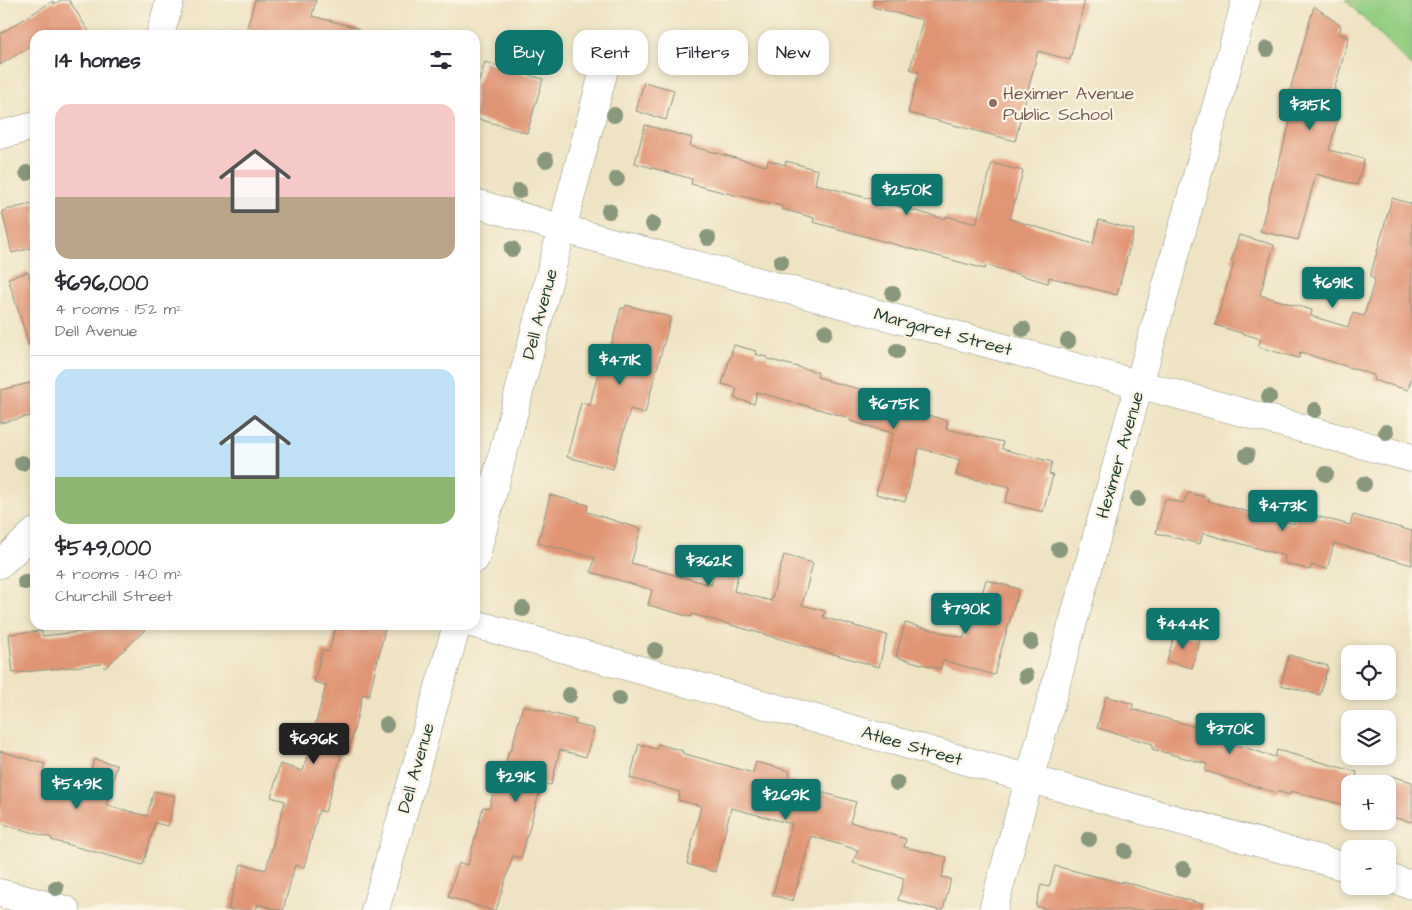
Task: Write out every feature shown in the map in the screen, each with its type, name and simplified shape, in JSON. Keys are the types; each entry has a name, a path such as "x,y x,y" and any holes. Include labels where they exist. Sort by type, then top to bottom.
{"street":[{"path":"161,30 170,0"},
{"name":"Heximer Avenue","path":"993,910 1246,0"},
{"name":"Dell Avenue","path":"480,540 603,75"},
{"path":"0,135 30,127"},
{"name":"Margaret Street","path":"480,205 1412,458"},
{"path":"0,564 30,537"},
{"name":"Atlee Street","path":"480,625 1341,865"},
{"name":"Dell Avenue","path":"375,910 456,630"},
{"path":"1396,880 1412,885"},
{"path":"0,893 66,910"}],"green space":[{"path":"1345,0 1412,0 1412,67"}],"building":[{"path":"61,0 69,0 88,30 30,30 30,46 0,65 0,34 53,1 54,4"},
{"path":"255,0 316,0 312,16 358,28 358,30 246,30"},
{"path":"874,0 1085,0 1070,60 1038,51 1015,141 908,113 919,72 910,69 923,20 873,7"},
{"path":"1314,6 1341,26 1339,34 1349,37 1328,112 1339,115 1329,150 1364,159 1357,185 1316,174 1298,240 1260,231 1298,93 1290,90"},
{"path":"485,62 495,65 495,75 529,75 543,79 527,133 480,119 480,78"},
{"path":"644,82 674,90 666,120 636,111"},
{"path":"645,125 692,138 690,146 766,166 768,160 785,165 786,161 818,170 815,184 945,219 946,216 976,224 992,163 1023,171 1010,219 1093,244 1099,220 1134,230 1117,295 1049,277 1048,283 986,265 985,269 813,222 814,218 782,209 782,206 691,184 692,179 635,163"},
{"path":"1392,198 1412,204 1412,376 1408,390 1373,380 1374,375 1300,352 1299,358 1258,347 1261,339 1215,325 1234,263 1231,262 1239,235 1274,245 1260,295 1312,310 1311,316 1348,327 1353,313 1364,316 1375,279 1370,277"},
{"path":"30,204 30,248 12,253 2,211"},
{"path":"28,272 30,278 30,348 8,278"},
{"path":"626,305 671,317 645,413 630,409 613,469 567,457 581,403 590,405 600,364 606,366 621,308 625,308"},
{"path":"734,345 756,351 755,354 767,357 767,359 818,372 817,377 828,381 888,396 886,402 948,421 946,429 1003,442 1002,449 1052,462 1049,474 1053,475 1043,512 1005,502 1010,487 956,475 960,460 919,448 905,502 876,494 893,433 850,421 850,418 757,392 754,404 734,398 737,388 722,384"},
{"path":"30,383 30,416 0,423 0,390"},
{"path":"1188,493 1209,498 1208,501 1294,524 1297,511 1350,525 1353,515 1412,531 1412,565 1334,543 1327,569 1311,565 1310,570 1284,563 1285,556 1203,533 1200,544 1156,533 1165,499 1183,503"},
{"path":"550,495 588,505 587,512 641,529 631,563 711,585 715,568 738,575 734,591 771,601 784,555 813,563 802,605 825,611 823,617 887,635 879,667 692,614 691,617 648,605 652,590 591,572 595,558 538,543"},
{"path":"986,580 1019,589 994,675 943,660 940,669 896,657 905,623 964,638 972,609 977,611"},
{"path":"98,630 145,630 105,668 101,664 13,673 9,634 42,631 42,636"},
{"path":"335,630 385,630 369,696 363,694 348,753 342,752 325,812 319,810 304,867 295,865 283,910 258,904 256,910 228,910 241,864 266,870 285,801 271,797 280,764 303,771 326,685 314,682 322,650 329,652"},
{"path":"1175,632 1200,639 1192,668 1167,661"},
{"path":"1289,655 1328,666 1320,695 1281,685"},
{"path":"1106,696 1133,704 1132,709 1235,738 1234,744 1275,757 1277,750 1357,772 1356,775 1341,775 1341,804 1291,791 1290,795 1277,791 1277,793 1205,771 1207,764 1152,749 1153,744 1097,728"},
{"path":"523,705 576,720 575,724 594,729 586,757 560,750 551,785 542,783 521,858 513,856 496,910 491,910 448,897 459,863 468,865 483,807 489,808 500,767 504,768 509,751 511,751"},
{"path":"639,744 656,749 658,744 683,751 682,753 753,773 756,762 790,771 788,780 797,782 796,785 856,802 850,822 906,839 904,847 947,857 942,877 951,879 943,910 898,900 904,878 853,863 858,850 811,836 793,901 773,895 792,824 731,808 715,872 687,864 701,806 678,800 680,792 630,778"},
{"path":"0,751 45,764 42,776 86,788 94,759 117,765 106,805 147,816 154,791 175,796 168,826 155,823 143,865 51,840 52,838 0,823"},
{"path":"1396,777 1412,782 1412,822 1396,818"},
{"path":"1055,866 1122,883 1122,881 1202,904 1202,910 1050,910 1036,906 1041,885 1049,887"}],"place":[{"name":"Heximer Avenue Public School","path":"993,103"}]}
